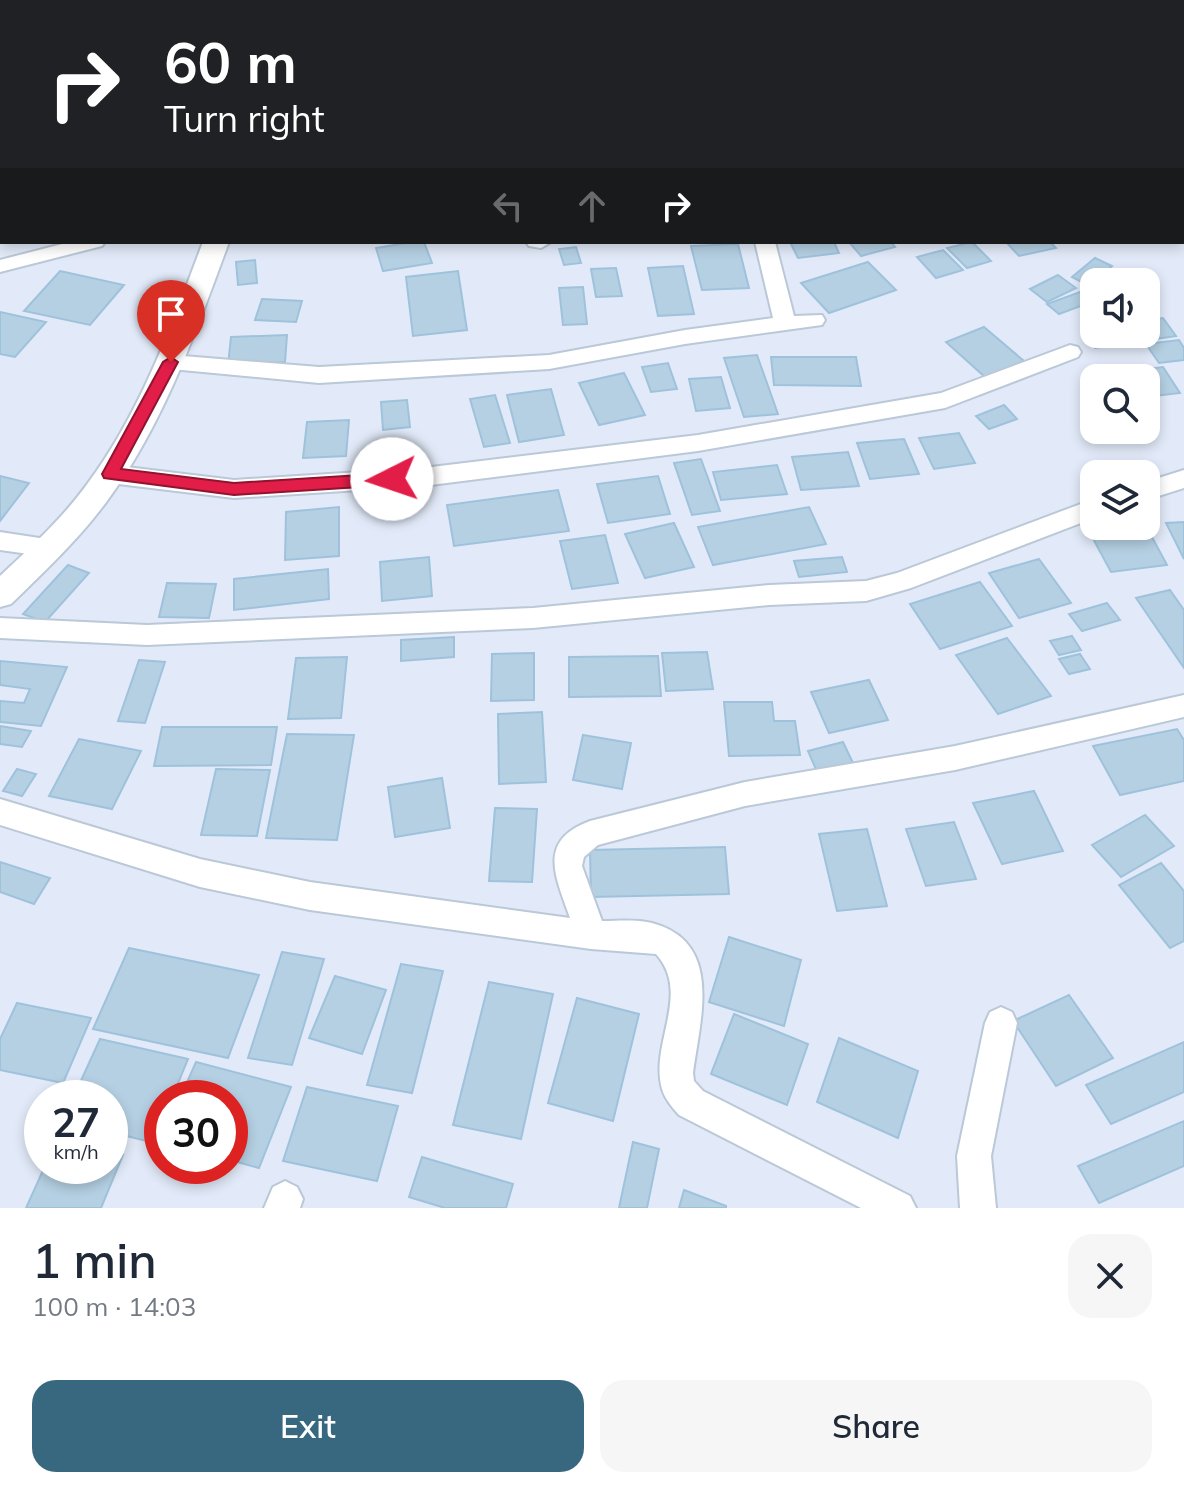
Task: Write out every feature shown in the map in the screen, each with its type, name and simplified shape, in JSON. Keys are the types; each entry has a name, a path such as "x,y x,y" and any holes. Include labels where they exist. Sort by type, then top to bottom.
{"street":[{"path":"0,266 87,244"},
{"path":"0,595 50,548 110,474 171,362 215,244"},
{"path":"765,244 785,324"},
{"path":"171,362 319,375 549,362 685,337 814,320"},
{"path":"110,474 234,489 423,477 683,445 923,405 1070,352"},
{"path":"1160,487 1184,479"},
{"path":"0,628 147,635 533,618 769,595 838,594 866,591 902,581 1080,513"},
{"path":"0,541 50,548"},
{"path":"591,935 567,866 570,850 590,834 745,794 955,758 1184,706"},
{"path":"0,812 200,873 310,896 591,935 650,937 667,944 682,960 688,993 676,1073 678,1088 691,1103 898,1208"},
{"path":"978,1208 974,1156 1001,1023"}],"building":[{"path":"425,244 432,263 383,271 376,248"},
{"path":"738,244 749,288 702,290 691,246"},
{"path":"791,244 835,244 839,253 798,258"},
{"path":"851,244 893,244 895,247 861,256"},
{"path":"974,244 991,261 967,268 947,248"},
{"path":"1008,244 1052,244 1056,248 1019,256"},
{"path":"576,247 581,263 564,265 559,249"},
{"path":"943,250 963,270 936,278 917,257"},
{"path":"1095,258 1112,266 1110,268 1083,268"},
{"path":"255,260 257,283 238,285 236,262"},
{"path":"868,262 896,290 829,313 801,283"},
{"path":"683,266 694,314 658,316 648,268"},
{"path":"616,268 622,296 596,297 591,269"},
{"path":"1080,270 1080,281 1072,277"},
{"path":"60,271 124,285 90,325 24,311"},
{"path":"458,271 467,330 413,336 406,277"},
{"path":"1058,275 1076,288 1047,302 1030,289"},
{"path":"583,287 587,324 563,325 559,288"},
{"path":"1080,292 1080,306 1059,314 1047,304"},
{"path":"262,299 302,301 296,322 255,320"},
{"path":"0,312 46,322 15,357 0,354"},
{"path":"1163,318 1176,336 1160,338 1160,319"},
{"path":"984,327 1024,361 985,377 946,342"},
{"path":"287,335 285,362 228,365 231,337"},
{"path":"1179,340 1184,348 1184,360 1159,363 1149,348 1160,348 1160,342"},
{"path":"757,355 778,414 744,417 724,358"},
{"path":"771,357 856,357 861,386 774,385"},
{"path":"668,363 677,389 651,392 642,367"},
{"path":"1160,367 1163,367 1180,393 1160,395"},
{"path":"624,373 645,415 599,425 579,383"},
{"path":"721,377 730,408 696,411 689,379"},
{"path":"551,389 564,435 519,442 507,395"},
{"path":"495,395 510,443 484,447 470,399"},
{"path":"407,400 410,427 383,430 381,402"},
{"path":"1004,405 1017,419 989,429 976,416"},
{"path":"349,420 346,456 303,458 307,422"},
{"path":"959,433 975,463 934,469 919,438"},
{"path":"904,439 919,474 870,479 857,443"},
{"path":"848,452 859,486 801,490 792,457"},
{"path":"701,459 720,511 692,515 674,463"},
{"path":"777,465 787,494 721,500 713,472"},
{"path":"0,476 29,483 0,521"},
{"path":"658,476 670,514 608,523 597,484"},
{"path":"558,490 569,531 454,546 447,505"},
{"path":"339,507 339,556 285,560 286,512"},
{"path":"809,507 826,544 713,565 698,527"},
{"path":"1184,522 1184,559 1166,523"},
{"path":"674,523 694,567 645,578 625,534"},
{"path":"605,535 618,583 572,589 560,541"},
{"path":"1094,540 1154,540 1167,565 1111,572"},
{"path":"429,557 432,596 382,601 380,562"},
{"path":"842,557 847,572 799,577 794,561"},
{"path":"1039,559 1071,603 1019,618 989,573"},
{"path":"68,565 89,573 45,622 23,614"},
{"path":"328,569 329,599 234,610 234,579"},
{"path":"980,582 1012,626 940,649 910,604"},
{"path":"167,583 216,584 209,618 159,617"},
{"path":"1170,590 1184,610 1184,668 1136,598"},
{"path":"1107,603 1120,620 1082,631 1069,614"},
{"path":"1072,636 1081,650 1059,655 1050,641"},
{"path":"454,637 454,657 401,661 401,640"},
{"path":"1007,638 1051,696 998,714 956,655"},
{"path":"707,652 713,689 666,691 662,653"},
{"path":"534,653 534,700 491,701 492,654"},
{"path":"1080,654 1090,669 1069,674 1059,659"},
{"path":"658,656 661,696 569,697 569,657"},
{"path":"347,657 341,718 288,719 296,658"},
{"path":"139,660 165,662 145,723 118,721"},
{"path":"0,661 67,667 41,726 0,722 0,701 24,703 30,689 0,685"},
{"path":"869,680 888,720 829,733 811,692"},
{"path":"724,702 772,702 774,721 795,721 800,755 729,756"},
{"path":"542,712 546,782 499,784 498,714"},
{"path":"0,726 31,731 22,747 0,744"},
{"path":"162,727 277,727 271,765 154,766"},
{"path":"1177,729 1184,740 1184,781 1120,795 1093,746"},
{"path":"287,734 354,735 337,840 266,838"},
{"path":"583,735 631,743 622,789 573,780"},
{"path":"79,739 141,751 112,809 49,796"},
{"path":"843,742 854,765 818,774 808,751"},
{"path":"17,769 36,774 22,796 3,791"},
{"path":"216,769 270,770 257,836 201,835"},
{"path":"442,778 450,828 395,837 388,787"},
{"path":"1034,791 1063,851 1002,864 973,803"},
{"path":"495,808 537,809 532,882 489,881"},
{"path":"1145,815 1174,846 1121,877 1092,845"},
{"path":"954,822 976,879 926,886 906,829"},
{"path":"867,829 887,906 837,911 819,834"},
{"path":"725,847 729,894 591,897 590,850"},
{"path":"0,862 50,878 34,904 0,892"},
{"path":"1161,863 1184,891 1184,941 1170,948 1119,885"},
{"path":"729,937 801,960 784,1026 709,1002"},
{"path":"129,948 259,975 228,1058 93,1029"},
{"path":"282,952 324,959 292,1065 248,1058"},
{"path":"401,964 443,971 412,1093 367,1085"},
{"path":"335,976 386,990 362,1054 309,1038"},
{"path":"489,982 553,994 521,1139 453,1125"},
{"path":"1069,995 1113,1058 1056,1086 1013,1021"},
{"path":"577,998 639,1014 613,1121 548,1103"},
{"path":"17,1003 91,1018 64,1080 48,1080 0,1070 0,1039"},
{"path":"734,1014 808,1044 787,1105 711,1074"},
{"path":"839,1038 918,1071 898,1138 817,1102"},
{"path":"100,1039 188,1059 179,1080 144,1080 144,1140 128,1136 128,1080 81,1080"},
{"path":"1184,1042 1184,1092 1111,1124 1086,1085"},
{"path":"196,1062 291,1087 259,1168 248,1165 248,1080 188,1080"},
{"path":"307,1087 398,1106 377,1181 283,1161"},
{"path":"1184,1121 1184,1166 1099,1203 1078,1166"},
{"path":"633,1142 659,1149 647,1208 619,1208"},
{"path":"422,1157 513,1184 506,1208 445,1208 409,1197"},
{"path":"37,1184 111,1184 101,1208 26,1208"},
{"path":"684,1190 726,1206 726,1208 679,1208"}],"route":[{"path":"171,362 110,474 234,489 392,479"}]}
